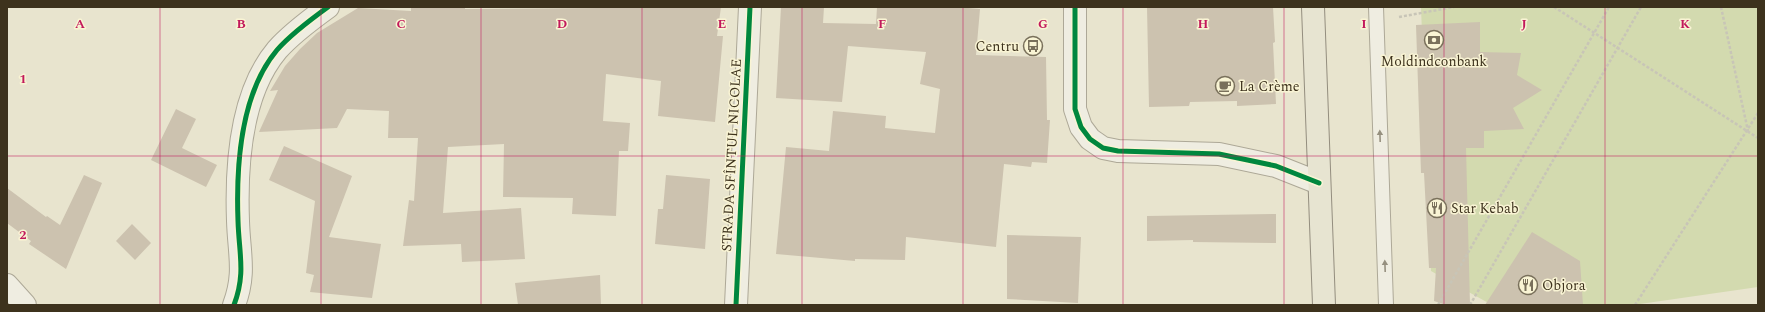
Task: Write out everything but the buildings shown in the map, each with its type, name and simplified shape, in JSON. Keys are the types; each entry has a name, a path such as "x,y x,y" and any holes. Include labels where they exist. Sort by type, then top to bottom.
{"main road":[{"path":"1313,7 1324,305"}],"street":[{"path":"234,305 240,290 242,271 238,220 241,144 246,117 257,84 266,66 277,50 328,7"},
{"name":"STRADA SFÎNTUL NICOLAE","path":"736,305 750,7"},
{"path":"1075,7 1075,110 1081,127 1090,139 1103,148 1118,151 1219,154 1276,166 1319,183"},
{"path":"7,285 25,305"}],"lane":[{"path":"1376,7 1386,305"}],"path":[{"path":"1376,22 1410,14 1454,7"},
{"path":"1554,7 1758,138"},
{"path":"1438,305 1609,7"},
{"path":"1470,305 1640,7"},
{"path":"1721,7 1748,131"},
{"path":"1635,305 1748,131 1758,113"}],"green space":[{"path":"1421,7 1758,7 1758,287 1633,305 1492,305 1431,271"}],"cycle path":[{"path":"234,305 238,294 241,273 238,221 238,178 243,132 248,109 255,88 265,68 277,50 308,22 328,7"},
{"path":"736,305 750,7"},
{"path":"1075,7 1075,109 1081,127 1090,139 1103,148 1118,151 1219,154 1276,166 1319,183"}],"place":[{"name":"Moldindconbank","path":"1434,40"},
{"name":"Centru","path":"1033,46"},
{"name":"La Crème","path":"1225,86"},
{"name":"Star Kebab","path":"1437,208"},
{"name":"Objora","path":"1528,285"}]}
